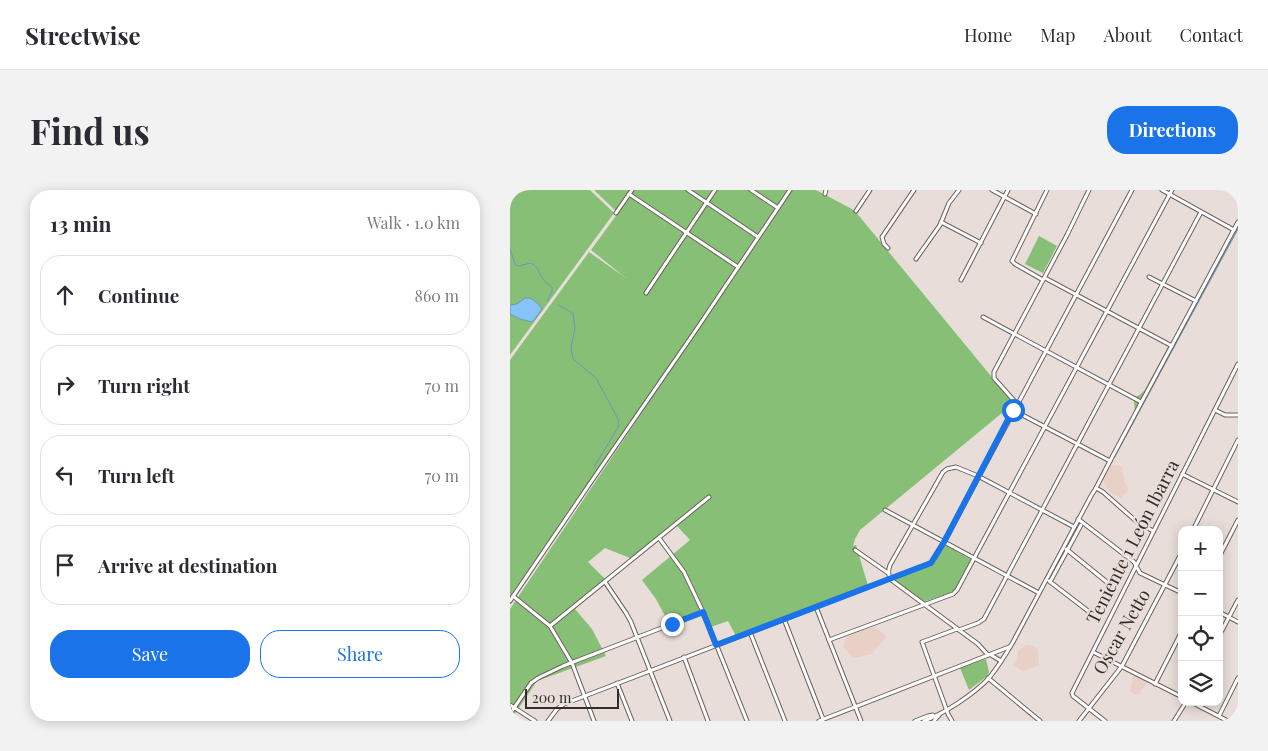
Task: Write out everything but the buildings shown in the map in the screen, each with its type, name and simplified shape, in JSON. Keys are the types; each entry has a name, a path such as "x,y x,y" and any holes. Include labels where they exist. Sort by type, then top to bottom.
{"street":[{"path":"616,212 632,190"},
{"path":"688,190 758,237"},
{"path":"646,293 715,190"},
{"path":"751,190 778,208"},
{"path":"510,601 790,190"},
{"path":"856,210 870,190"},
{"path":"888,248 884,244 882,237 914,190"},
{"path":"916,259 941,222 949,203 959,190"},
{"path":"992,190 1036,214"},
{"path":"961,280 1008,190"},
{"path":"1047,190 1012,262 1172,346"},
{"path":"1017,404 993,375 1067,236 1088,190"},
{"path":"548,721 560,706 584,696 931,563 1132,190"},
{"path":"1162,190 1234,230"},
{"path":"829,640 953,594 957,590 1172,190"},
{"path":"629,194 738,267"},
{"path":"952,721 922,642 978,624 984,619 1201,212"},
{"path":"941,222 980,243"},
{"path":"924,721 947,710 976,690 1001,661 1048,580 1078,519 1238,222"},
{"path":"1149,277 1196,301"},
{"path":"983,318 1141,402"},
{"name":"Teniente 1 León Ibarra","path":"1105,721 1073,696 1072,693 1238,364"},
{"path":"1013,410 1110,460"},
{"path":"1215,410 1225,415 1238,415"},
{"path":"1195,526 1238,440"},
{"path":"888,574 890,565 912,524 943,472 947,469 956,467 978,476 1074,527"},
{"path":"1182,474 1238,502"},
{"path":"1096,488 1137,522 1153,531"},
{"path":"550,626 709,497"},
{"path":"885,510 1039,593"},
{"path":"1078,519 1082,524 1134,562 1140,573 1178,591"},
{"path":"1223,549 1238,520"},
{"path":"1065,548 1082,524"},
{"path":"659,538 684,572 703,612 747,721"},
{"path":"1065,548 1108,583"},
{"path":"856,550 888,574 890,579 978,644 989,655 1001,661"},
{"name":"Oscar Netto","path":"1079,721 1122,666 1178,560"},
{"path":"1048,580 1092,614"},
{"path":"605,582 626,613 670,721"},
{"path":"513,596 550,626 572,663 594,721"},
{"path":"1223,628 1238,600"},
{"path":"816,607 861,721"},
{"path":"510,714 535,679 703,612"},
{"path":"1223,614 1238,622"},
{"path":"784,619 821,720 1010,646"},
{"path":"750,632 785,721"},
{"path":"1155,684 1178,639"},
{"path":"1092,652 1178,695"},
{"path":"684,658 708,721"},
{"path":"988,678 1040,721"},
{"path":"1219,716 1238,678"},
{"path":"617,683 632,721"},
{"path":"510,705 535,721"},
{"path":"1174,721 1183,706"},
{"path":"1200,706 1228,721"},
{"path":"934,721 941,713"},
{"path":"915,721 935,715"}],"shaded area":[{"path":"1111,465 1122,466 1124,480 1129,490 1121,498 1109,491 1103,481 1104,474"},
{"path":"875,627 887,637 871,654 854,658 843,647 846,637"},
{"path":"1026,645 1031,645 1038,649 1039,665 1023,671 1013,665 1016,662 1018,651"},
{"path":"1133,676 1141,677 1147,681 1138,695 1130,691"}],"green space":[{"path":"510,190 590,190 614,213 510,355"},
{"path":"594,190 816,190 855,211 1014,404 860,530 853,546 856,545 869,589 737,638 728,621 708,628 701,616 671,627 656,599 642,580 690,540 677,526 635,560 605,548 588,562 608,582 575,609 592,629 606,656 537,681 510,721 510,609 645,408 644,406 510,599 510,360 589,252 626,278 591,250 618,213"},
{"path":"1039,236 1057,246 1043,273 1025,264"},
{"path":"1168,347 1135,411 1132,397 1138,396 1144,391"},
{"path":"944,544 972,560 953,592 923,602 893,579 933,562"},
{"path":"986,659 989,672 987,676 969,690 960,668"}],"water":[{"path":"1238,228 1238,229 1114,458"},
{"path":"525,298 535,301 542,309 532,322 510,314 510,305 517,304"}],"waterway":[{"path":"510,200 513,190"},
{"path":"510,249 515,264 518,266 531,263 552,287 548,301"},
{"path":"558,305 573,313 575,328 571,347 573,359 596,378 618,419 619,426 594,467"}],"route":[{"path":"672,624 703,612 716,645 931,563 944,542 1013,410"}]}
